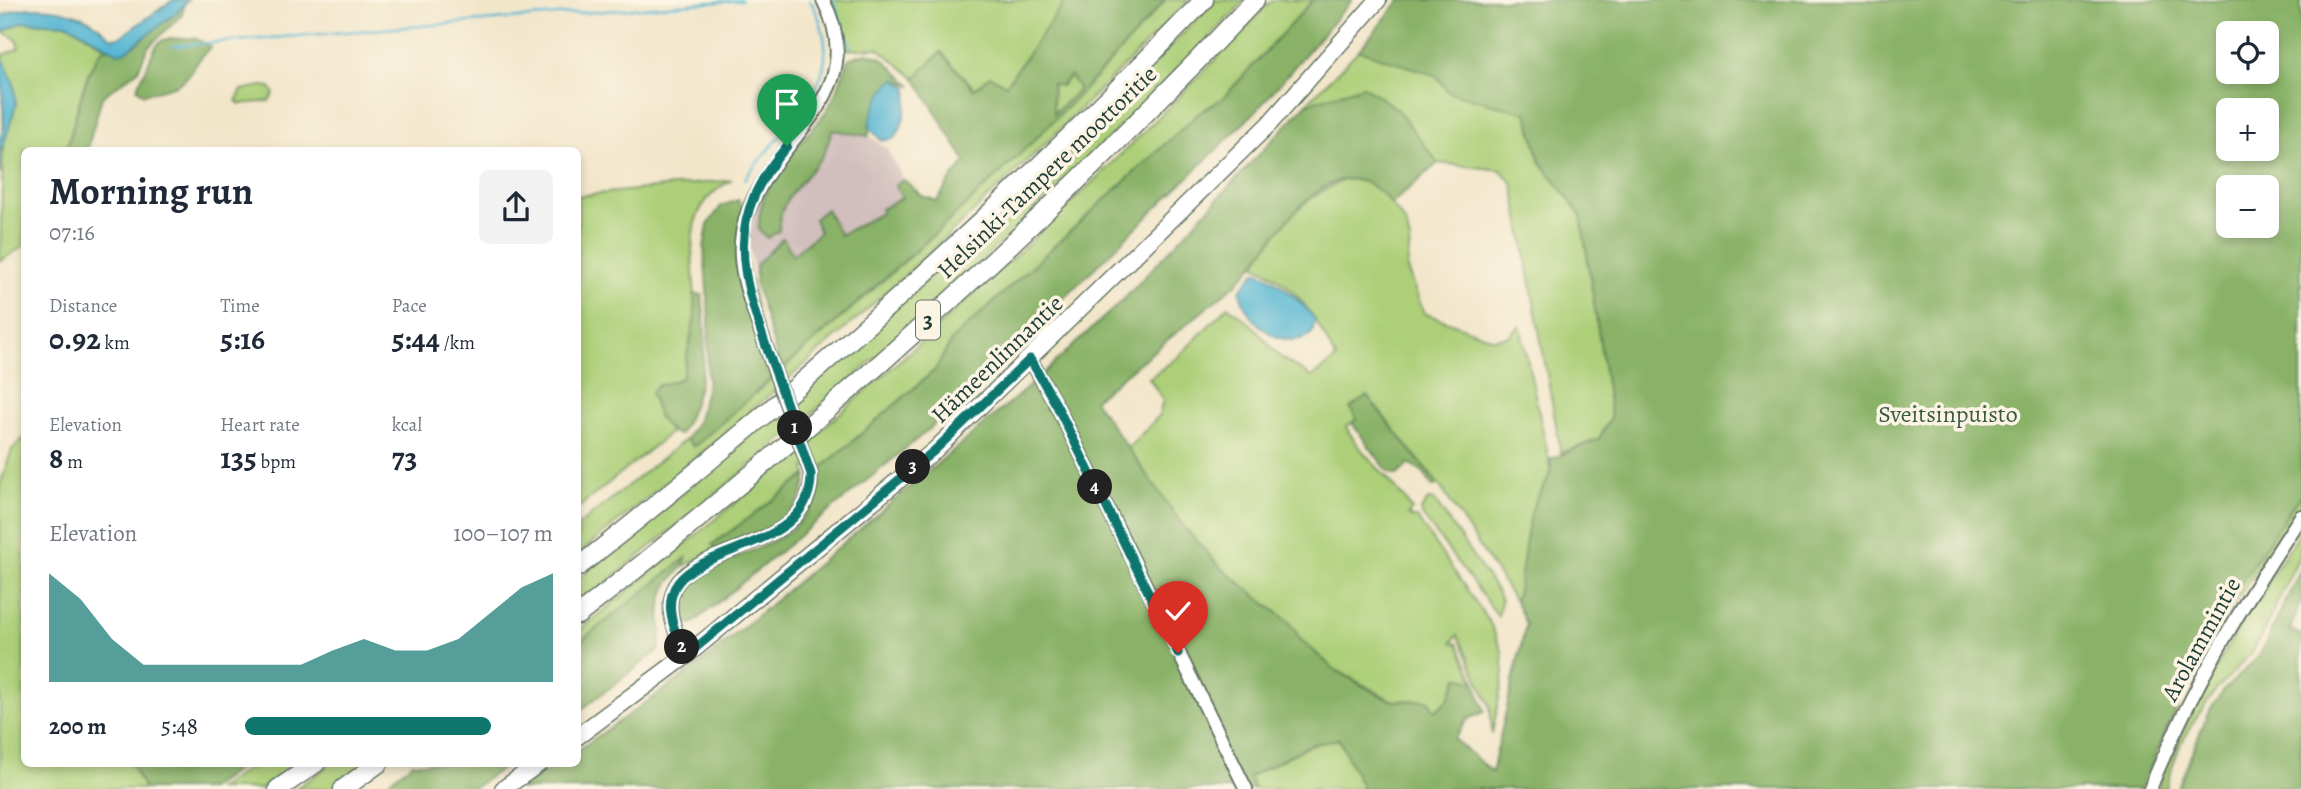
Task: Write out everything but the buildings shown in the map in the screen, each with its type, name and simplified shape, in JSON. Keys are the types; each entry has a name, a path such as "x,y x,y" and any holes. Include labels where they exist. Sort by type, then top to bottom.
{"highway":[{"name":"Helsinki-Tampere moottoritie","path":"581,565 713,458 850,341 984,218 1204,0"},
{"name":"Helsinki-Tampere moottoritie","path":"581,613 814,421 938,312 1089,171 1255,0"},
{"path":"278,789 310,767"},
{"path":"343,789 373,767"}],"main road":[{"name":"Hämeenlinnantie","path":"581,734 687,655 935,450 1269,124 1378,0"},
{"path":"503,789 534,767"}],"street":[{"path":"687,655 676,635 669,610 674,589 696,565 766,538 789,524 804,507 811,474 744,279 742,235 759,184 812,117 831,86 837,48 832,22 823,0"},
{"path":"1030,359 1057,406 1246,789"},
{"name":"Arolammintie","path":"2150,789 2186,705 2226,632 2301,516"}],"shaded area":[{"path":"847,95 869,136 887,149 904,180 922,196 757,290 748,239 761,190 805,133"}],"green space":[{"path":"827,0 1066,0 1006,85 975,89 941,52 915,78 878,48 843,50"},
{"path":"1066,0 1165,0 1028,147 781,370 755,282 757,264 783,238 793,255 820,232 814,219 826,209 840,235 882,213 881,209 902,198 895,185 904,180 922,196 937,201 966,162 915,78 941,52 974,89 990,76 1006,85","holes":["1070,76 1079,89 1054,114 1052,84 1061,86"]},
{"path":"1165,0 1189,0 1043,146 892,287 737,423 581,552 581,524 686,439 694,447 938,231 997,176 1111,61"},
{"path":"1216,0 1246,0 1084,163 860,372 581,604 581,577 825,371 984,226"},
{"path":"1272,0 1313,0 1223,98 1199,113 952,340 935,370 817,472 814,465 805,467 807,475 713,544 716,549 684,566 686,559 581,649 581,629 849,406 1023,249 1190,85"},
{"path":"1313,0 1352,0 1256,111 928,430 693,623 682,625 680,599 692,581 714,567 770,543 795,527 812,504 817,472 935,370 952,340 1199,113 1223,98"},
{"name":"Sveitsinpuisto","path":"1400,0 2301,0 2301,494 2228,602 2195,661 2179,666 2187,684 2141,789 1363,789 1339,739 1310,745 1249,777 1254,789 520,789 552,767 581,767 581,748 694,669 1026,389 1125,298 1306,104 1363,86 1397,109 1438,163 1391,204 1369,184 1347,179 1326,186 1305,202 1286,222 1237,283 1094,400 1183,526 1220,567 1289,622 1301,640 1334,669 1393,701 1428,700 1435,711 1448,700 1458,677 1475,682 1485,712 1468,719 1454,739 1492,772 1526,624 1515,601 1534,504 1548,478 1551,459 1599,439 1611,417 1581,215 1540,161 1527,113 1448,92 1437,76 1359,50"},
{"path":"184,6 182,15 148,47 138,70 102,97 88,147 67,147 88,78 99,53 105,49 126,51"},
{"path":"23,22 68,24 106,48 98,55 86,80 67,147 21,147 21,248 0,261 5,65 2,56 19,48 17,40 1,31"},
{"path":"195,38 211,47 182,81 144,94 137,89 154,50 161,41"},
{"path":"1359,50 1438,76 1448,92 1527,113 1540,161 1581,215 1611,417 1599,439 1561,453 1513,184 1501,170 1438,163 1397,109 1363,86 1306,104"},
{"path":"866,53 881,57 912,86 895,79 869,127 869,136 832,130 819,161 783,208 779,231 767,238 759,230 760,212 772,181 829,106 850,58"},
{"path":"1070,76 1080,89 1053,114 1052,83 1061,86"},
{"path":"270,87 274,93 269,101 240,104 236,101 242,90"},
{"path":"1346,179 1368,182 1380,190 1406,223 1410,241 1407,269 1424,313 1494,339 1509,336 1520,326 1552,473 1534,504 1521,584 1515,601 1442,489 1367,397 1357,419 1346,427 1360,448 1396,488 1412,510 1408,514 1411,518 1417,518 1490,623 1502,651 1504,673 1492,735 1490,706 1458,635 1452,642 1458,644 1475,682 1458,677 1448,700 1435,711 1428,700 1393,701 1334,669 1301,640 1289,622 1220,568 1183,526 1127,449 1159,416 1163,400 1149,378 1178,357 1228,306 1253,326 1280,357 1312,377 1336,359 1304,304 1283,282 1255,265 1272,237 1304,203"},
{"path":"732,180 714,192 702,206 695,222 692,239 695,315 692,339 682,379 656,386 658,416 671,432 581,506 581,196"},
{"path":"738,200 743,208 739,229 772,378 694,447 686,439 698,420 707,385 709,320 704,247 708,225 721,206"},
{"path":"694,294 702,295 704,349 699,385 688,419 679,435 663,424 651,392 656,387 682,378 695,317"},
{"path":"1367,396 1438,484 1433,487 1423,472 1409,464 1397,475 1388,472 1352,423 1357,419 1350,408"},
{"path":"21,441 21,767 133,767 144,789 0,789 0,485 12,449"},
{"path":"807,475 796,506 774,526 716,549 712,545"},
{"path":"2301,494 2301,505 2230,609 2187,684 2178,666 2195,661 2228,602"},
{"path":"1428,500 1435,501 1498,593 1501,601 1498,616 1422,515 1421,510"},
{"path":"2301,530 2301,552 2263,632 2251,653 2216,690 2192,724 2179,748 2165,789 2158,789 2205,688"},
{"path":"686,558 662,597 659,650 581,710 581,641"},
{"path":"2301,569 2301,601 2290,630 2301,635 2301,789 2177,789 2209,711 2225,689 2259,656"},
{"path":"1339,739 1363,789 1254,789 1249,777 1310,745"},
{"path":"133,767 241,767 210,789 144,789"},
{"path":"251,767 291,767 260,789 218,789"},
{"path":"327,767 362,767 332,789 295,789"},
{"path":"408,767 504,767 472,789 378,789"}],"water":[{"path":"173,0 188,0 176,13 126,51 118,53 68,24 23,22 0,33 0,17 19,9 42,8 76,14 92,22 112,38 120,37"},
{"path":"0,52 14,84 16,105 1,153 0,174 0,139 4,126"},
{"path":"895,79 908,88 906,107 895,138 882,141 869,127 872,114 885,88"},
{"path":"1255,272 1269,277 1305,307 1315,320 1312,333 1301,339 1289,340 1267,331 1257,322 1243,301 1240,290"}],"waterway":[{"path":"172,46 742,0"},
{"path":"745,179 796,118 821,76 825,53 822,28 810,0"},
{"path":"833,0 851,47"}],"route":[{"path":"787,146 763,177 747,211 742,235 742,260 751,302 811,474 812,484 804,507 789,524 766,538 718,554 696,565 681,579 669,599 669,610 676,635 687,655 935,450 1030,359 1057,406 1178,653"}]}
